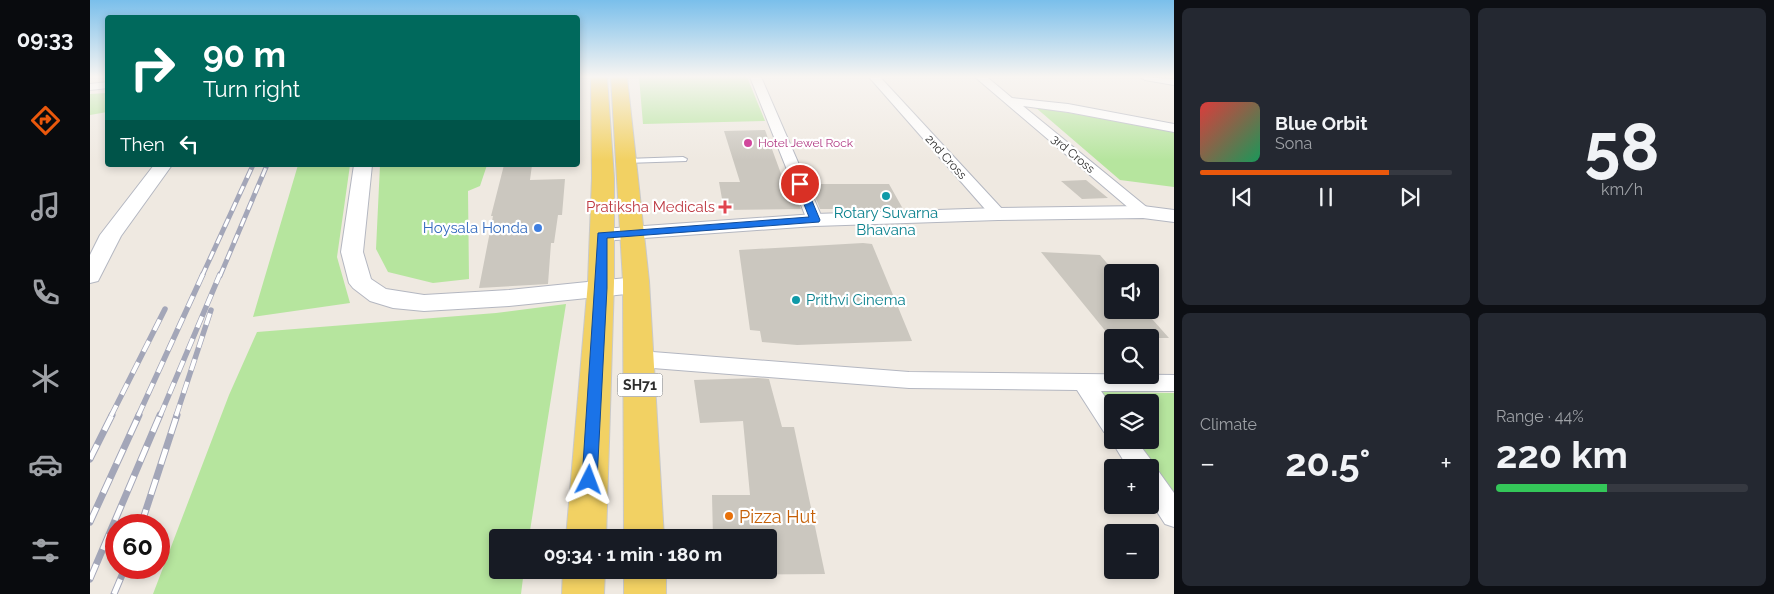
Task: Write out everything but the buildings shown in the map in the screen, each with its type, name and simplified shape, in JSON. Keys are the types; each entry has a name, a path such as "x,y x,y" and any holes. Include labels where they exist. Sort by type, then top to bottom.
{"main road":[{"name":"SH71","path":"604,105 614,169"},
{"name":"SH71","path":"617,105 614,169 617,234 636,285 640,359 644,529"},
{"name":"SH71","path":"587,529 601,288 617,234"},
{"path":"584,579 583,594 596,594"},
{"path":"644,579 645,594"}],"street":[{"path":"767,105 815,220"},
{"name":"2nd Cross","path":"899,105 998,214"},
{"name":"3rd Cross","path":"1013,105 1143,212"},
{"path":"1040,105 1068,108 1174,128"},
{"path":"90,276 111,235 162,167"},
{"path":"363,167 352,252 361,283 378,295 393,300 424,303 539,295 636,285"},
{"path":"617,234 815,220 998,214 1143,212 1174,216"},
{"path":"640,359 909,380 1174,383"},
{"path":"1084,382 1104,413"},
{"path":"1159,493 1174,515"}],"lane":[{"path":"614,169 683,159"}],"green space":[{"path":"90,105 105,105 105,112 90,115"},
{"path":"641,105 758,105 765,121 643,124"},
{"path":"1035,107 1174,131 1174,187 1120,180"},
{"path":"297,167 350,167 337,257 350,303 253,317"},
{"path":"380,167 486,167 480,186 468,191 469,279 433,283 388,272 376,249"},
{"path":"566,304 530,529 489,529 489,579 523,579 521,594 153,594 159,579 170,579 170,549 229,395 257,332 496,313"},
{"path":"1097,392 1174,393 1174,502 1159,480 1159,459 1144,459 1137,449 1159,449 1159,394 1104,394 1104,402"}],"railway":[{"path":"202,276 252,167"},
{"path":"220,276 266,167"},
{"path":"138,416 203,274"},
{"path":"160,416 220,274"},
{"path":"111,416 165,309"},
{"path":"176,416 211,310"},
{"path":"90,459 112,415"},
{"path":"90,522 139,415"},
{"path":"90,579 160,415"},
{"path":"145,514 177,415"},
{"path":"114,594 120,579"}],"place":[{"name":"Hotel Jewel Rock","path":"748,143"},
{"name":"Rotary Suvarna Bhavana","path":"886,196"},
{"name":"Pratiksha Medicals","path":"725,207"},
{"name":"Hoysala Honda","path":"538,228"},
{"name":"Prithvi Cinema","path":"796,300"},
{"name":"Pizza Hut","path":"729,516"}],"route":[{"path":"589,480 601,288 602,235 815,220 800,184"}]}
